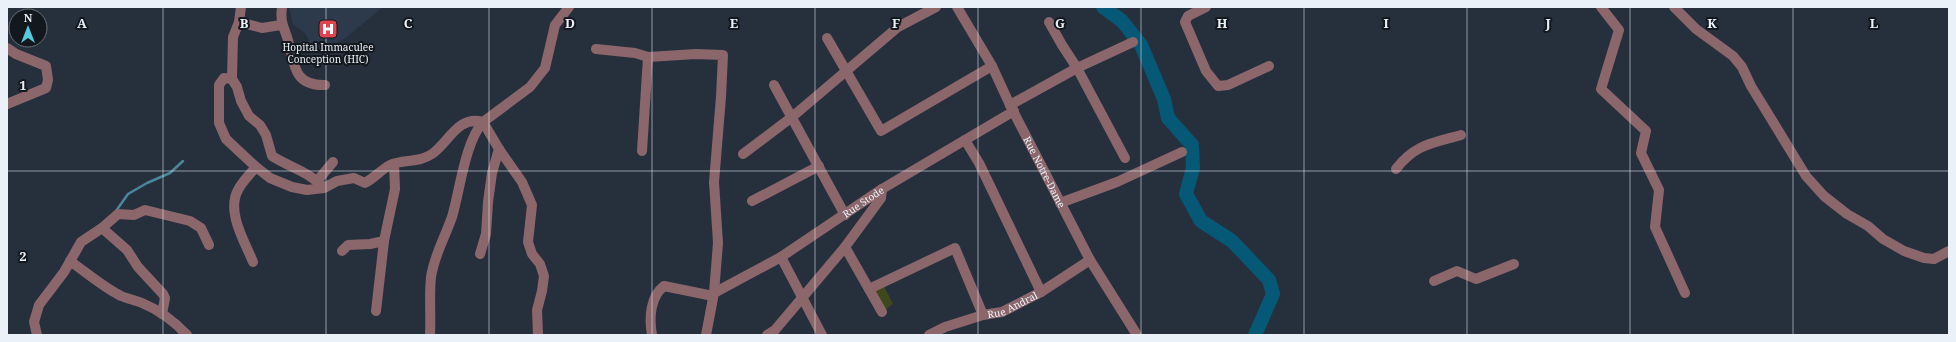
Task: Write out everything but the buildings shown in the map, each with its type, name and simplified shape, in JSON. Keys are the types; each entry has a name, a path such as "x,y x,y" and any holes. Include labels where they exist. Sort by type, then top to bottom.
{"street":[{"path":"241,7 239,22 233,37 232,79 237,87 240,101 249,116 260,125 266,135 272,156 321,184"},
{"path":"282,7 281,25 287,38 294,66 301,79 313,85 325,85"},
{"path":"430,335 432,276 438,253 452,217 471,145 477,130 483,122 530,87 545,68 555,25 569,7"},
{"path":"743,154 792,117 898,27 936,7"},
{"name":"Rue Notre-Dame","path":"957,7 992,66 1090,260 1137,335"},
{"path":"1206,7 1188,16 1185,22 1206,71 1218,86 1228,86 1269,66"},
{"path":"1601,7 1619,30 1601,89 1646,131 1641,153 1659,190 1655,227 1685,293"},
{"path":"1674,7 1696,29 1733,56 1742,67 1758,99 1806,176 1824,196 1847,214 1868,226 1883,239 1904,251 1924,258 1934,259 1949,251"},
{"path":"239,22 262,28 281,25"},
{"path":"1049,22 1062,46 1077,68 1125,158"},
{"path":"828,38 881,131 992,66"},
{"name":"Rue Stode","path":"713,295 781,257 882,189 965,140 1012,108 1077,68 1133,42"},
{"path":"7,48 16,54 46,66 48,80 46,88 7,104"},
{"path":"596,49 635,53 648,57 696,54 722,55 721,97 714,182 718,243 713,295 706,335"},
{"path":"642,151 648,57"},
{"path":"232,79 224,78 219,85 219,123 226,139 270,178 292,187 307,190 321,184 354,178 365,183 394,164 417,160 432,154 452,133 467,121 476,120 483,122 499,149 522,182 532,205 528,242 532,254 540,264 544,276 537,310 538,335"},
{"path":"774,86 845,215"},
{"path":"1396,169 1405,157 1419,148 1461,135"},
{"path":"965,140 979,163 1041,292"},
{"path":"480,254 486,234 492,172 499,149"},
{"path":"1060,203 1117,182 1182,152"},
{"path":"321,184 333,162"},
{"path":"376,312 384,241 395,189 394,164"},
{"path":"752,200 819,166"},
{"path":"253,262 236,218 235,206 238,189 256,167"},
{"path":"767,335 775,330 845,247 881,198 882,189"},
{"path":"37,335 34,322 39,305 82,242 102,228 118,214 134,215 145,210 190,221 201,228 209,245"},
{"path":"102,228 127,250 138,267 163,294 162,314"},
{"path":"342,251 348,245 370,244 384,241"},
{"path":"845,247 882,312"},
{"path":"869,289 956,248 983,315"},
{"path":"781,257 822,335"},
{"name":"Rue Andral","path":"929,335 945,327 983,315 1002,312 1041,292 1090,260"},
{"path":"70,261 121,296 143,303 175,322 186,335"},
{"path":"1434,281 1457,271 1476,280 1514,264"},
{"path":"652,335 652,302 659,290 664,286 713,295"}],"shaded area":[{"name":"Hopital Immaculee Conception (HIC)","path":"289,7 383,7 344,39 315,54 306,34 293,24"}],"green space":[{"path":"882,282 893,304 882,312 869,289"}],"waterway":[{"path":"1103,7 1122,21 1141,45 1164,99 1168,118 1192,145 1193,168 1186,194 1201,221 1232,241 1269,280 1273,294 1255,335"},
{"path":"116,211 128,194 147,183 170,173 183,161"}],"place":[{"name":"Hopital Immaculee Conception (HIC)","path":"328,29"}]}
